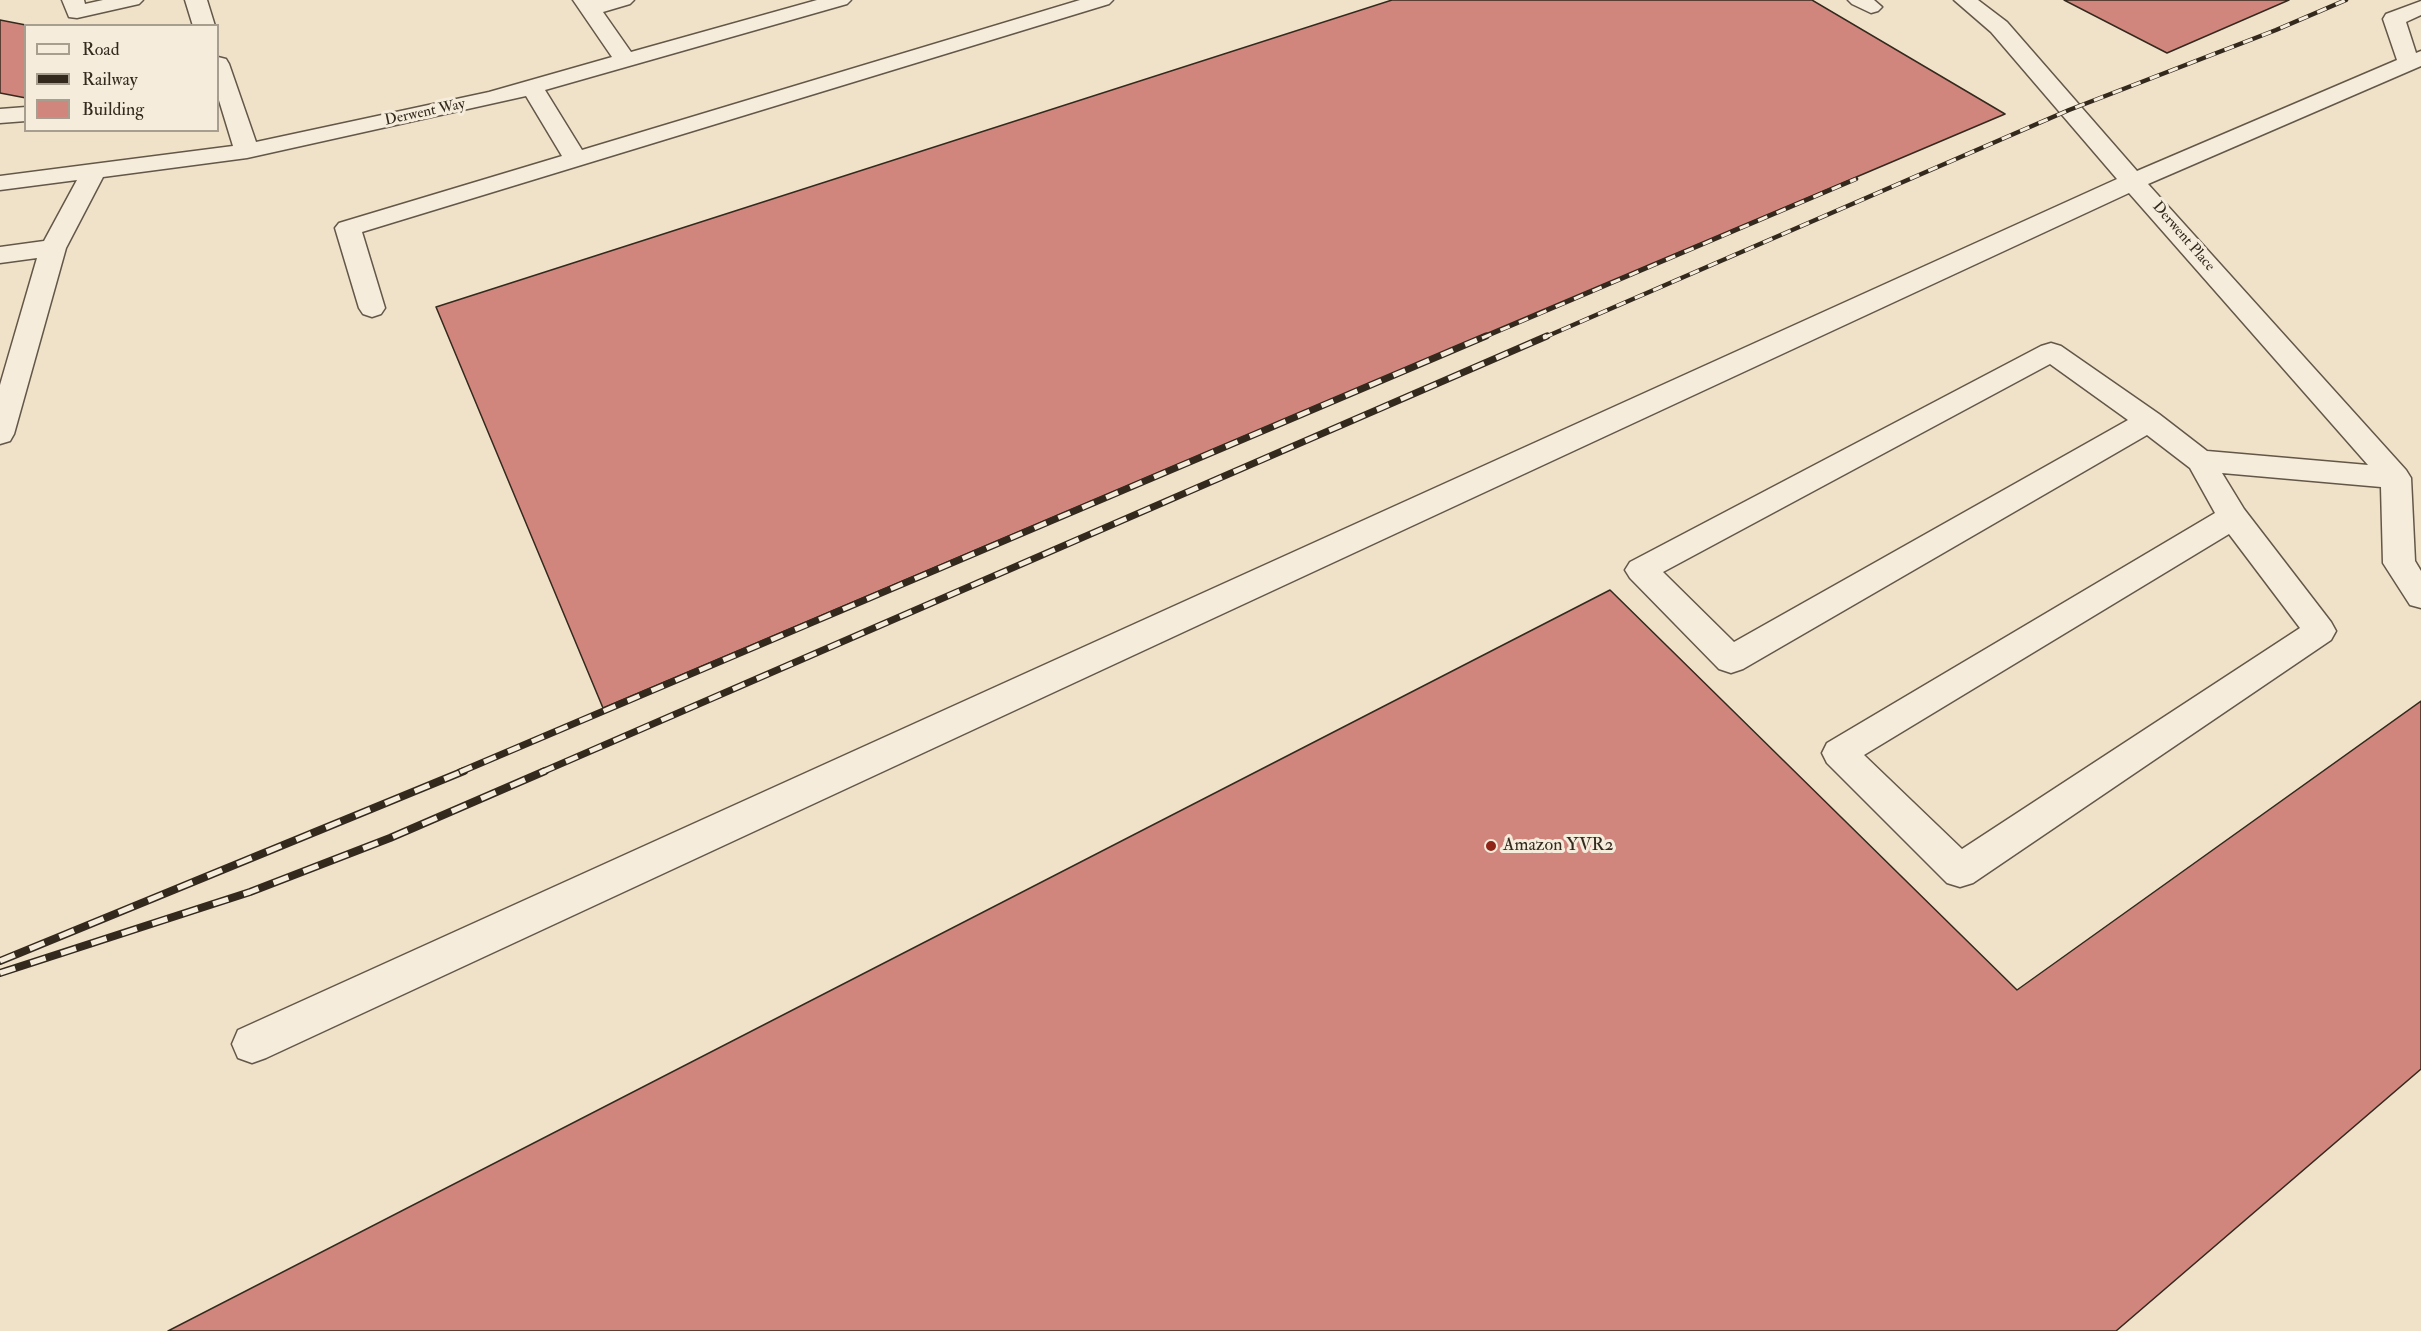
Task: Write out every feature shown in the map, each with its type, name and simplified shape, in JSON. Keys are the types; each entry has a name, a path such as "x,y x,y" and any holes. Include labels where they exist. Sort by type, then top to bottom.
{"street":[{"path":"73,0 77,12 132,0"},
{"path":"196,0 203,24"},
{"path":"623,0 587,4 626,61"},
{"name":"Derwent Way","path":"0,183 247,151 492,98 840,0"},
{"path":"372,308 348,228 1102,0"},
{"name":"Derwent Place","path":"1965,0 1999,27 2069,110 2396,478"},
{"path":"252,1044 2134,181 2415,60 2394,19 2421,7"},
{"path":"219,67 247,151"},
{"path":"532,87 576,159"},
{"path":"0,116 24,114"},
{"path":"0,434 53,248 94,171"},
{"path":"0,255 53,248"},
{"path":"2149,421 1731,660 1641,570 2050,351 2149,421 2200,461 2233,517 2320,631 1960,871 1839,753 2233,517"},
{"path":"2200,461 2396,478 2399,563 2421,596"}],"building":[{"path":"1392,0 1812,0 2005,114 603,708 436,307"},
{"path":"2064,0 2289,0 2167,53"},
{"path":"0,20 24,25 24,98 0,93"},
{"name":"Amazon YVR2","path":"1610,590 2017,990 2421,701 2421,1069 2116,1331 168,1331"}],"railway":[{"path":"1543,338 2069,110 2276,30 2346,0"},
{"path":"1482,338 1856,179"},
{"path":"460,772 1486,336"},
{"path":"542,772 1547,336"},
{"path":"0,961 464,771"},
{"path":"0,973 250,892 390,838 545,771"}],"place":[{"name":"Amazon YVR2","path":"1491,846"}]}
